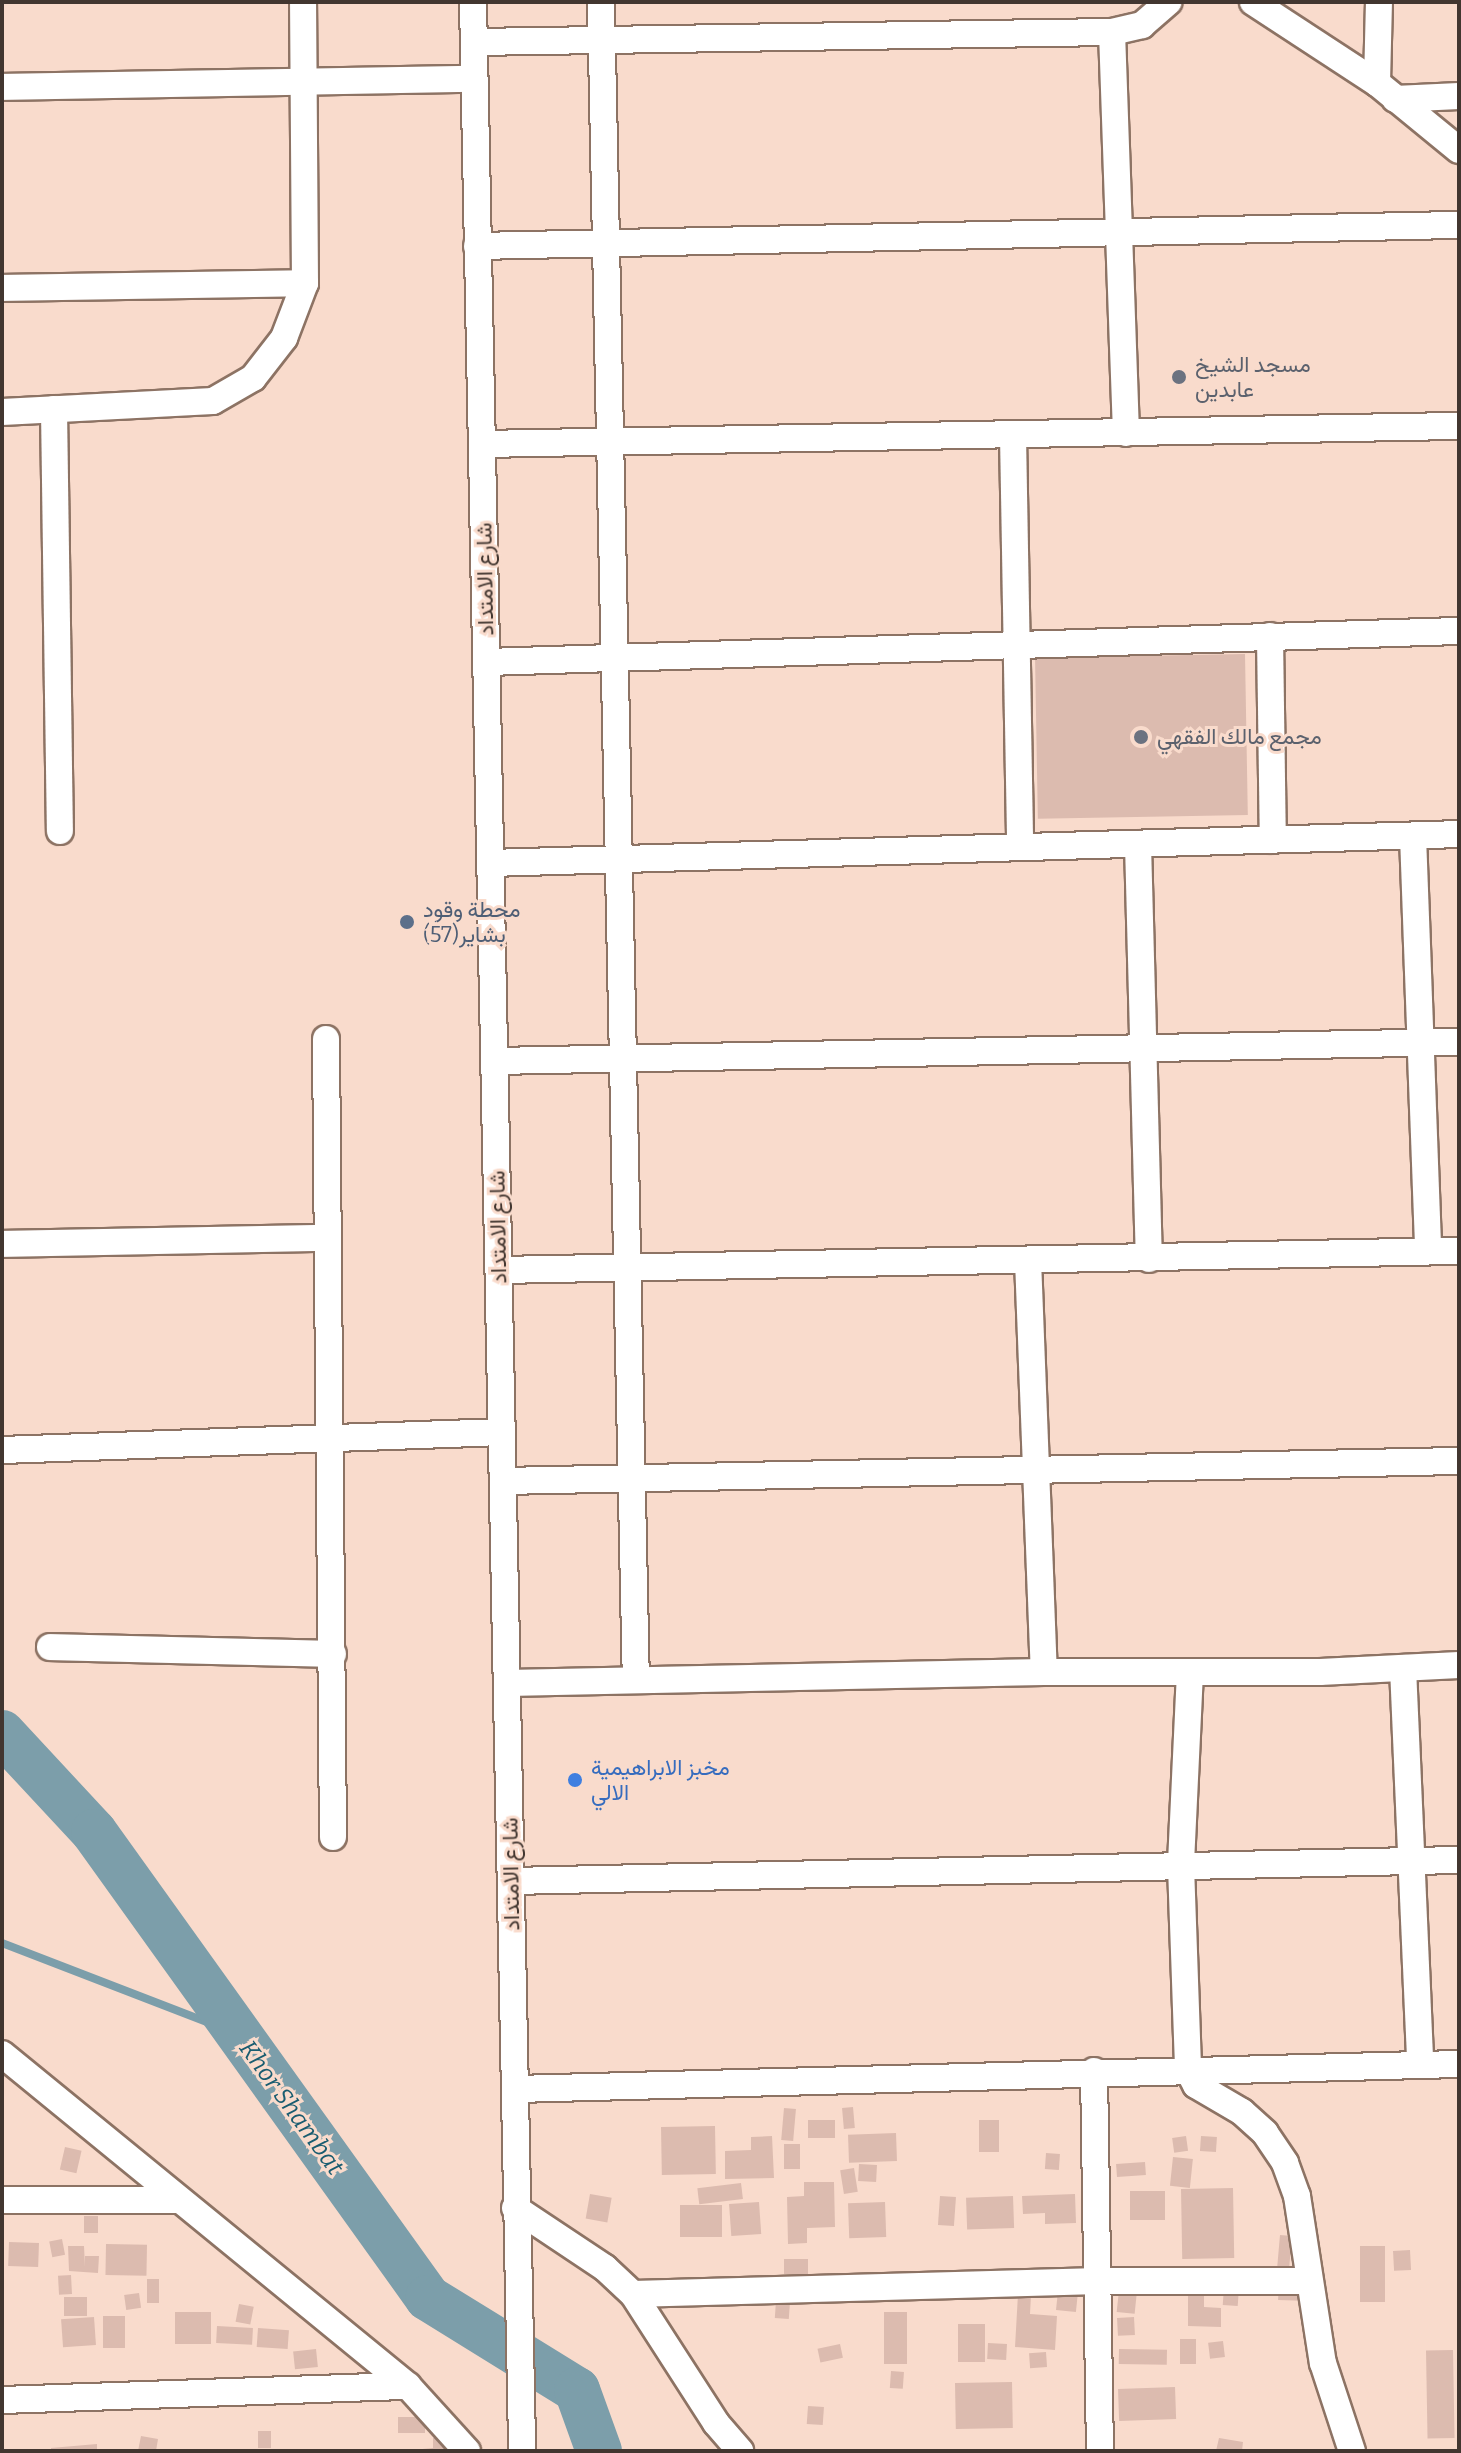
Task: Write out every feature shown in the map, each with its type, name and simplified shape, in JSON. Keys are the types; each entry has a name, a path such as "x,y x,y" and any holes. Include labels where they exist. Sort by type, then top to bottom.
{"street":[{"path":"2,412 213,401 253,378 284,338 305,283 303,2"},
{"name":"شارع الامتداد","path":"473,2 522,2451"},
{"path":"601,2 612,444 620,1058 628,1266 636,1680"},
{"path":"474,42 1112,32 1142,25 1168,2"},
{"path":"1253,2 1386,91 1459,150"},
{"path":"1379,2 1386,91"},
{"path":"1112,32 1126,433"},
{"path":"2,87 304,78 474,79"},
{"path":"1386,91 1459,96"},
{"path":"477,246 1459,225"},
{"path":"2,288 305,283"},
{"path":"54,409 60,831"},
{"path":"482,444 1459,426"},
{"path":"1013,435 1020,843"},
{"path":"487,662 1017,642 1459,631"},
{"path":"1270,636 1273,840"},
{"path":"490,863 1020,843 1138,844 1459,834"},
{"path":"1413,836 1428,1251"},
{"path":"1138,844 1149,1259"},
{"path":"326,1039 333,1837"},
{"path":"495,1061 1459,1042"},
{"path":"2,1244 328,1238"},
{"path":"500,1270 1459,1251"},
{"path":"1028,1260 1044,1672"},
{"path":"2,1450 502,1432"},
{"path":"503,1481 1459,1461"},
{"path":"50,1647 333,1654"},
{"path":"507,1683 1459,1665"},
{"path":"1403,1668 1420,2065"},
{"path":"1190,1672 1181,1866 1188,2070 1196,2085 1242,2112 1265,2133 1285,2163 1297,2196 1307,2281 1323,2363 1352,2451"},
{"path":"511,1881 1459,1860"},
{"path":"2,2054 408,2386 467,2451"},
{"path":"516,2089 1094,2071 1459,2064"},
{"path":"1094,2071 1100,2451"},
{"path":"2,2200 179,2200"},
{"path":"515,2208 605,2268 633,2294 716,2423 740,2451"},
{"path":"633,2294 1099,2281 1307,2281"},
{"path":"2,2400 408,2386"}],"building":[{"name":"مجمع مالك الفقهي","path":"1245,654 1248,815 1038,819 1035,658"},
{"path":"853,2107 855,2128 844,2129 842,2108"},
{"path":"784,2108 796,2109 793,2141 781,2140"},
{"path":"808,2120 835,2120 835,2138 808,2138"},
{"path":"979,2120 999,2120 999,2152 979,2152"},
{"path":"715,2126 716,2174 662,2175 661,2127"},
{"path":"896,2133 897,2161 849,2163 848,2135"},
{"path":"772,2136 774,2178 725,2179 725,2151 751,2150 751,2137"},
{"path":"1186,2136 1188,2151 1174,2153 1172,2138"},
{"path":"1201,2136 1217,2137 1216,2152 1200,2151"},
{"path":"784,2144 800,2144 800,2169 784,2169"},
{"path":"65,2147 82,2151 76,2173 60,2169"},
{"path":"1046,2153 1060,2154 1059,2170 1045,2169"},
{"path":"1173,2157 1193,2159 1190,2188 1170,2186"},
{"path":"1145,2162 1146,2175 1117,2177 1116,2164"},
{"path":"859,2164 877,2165 876,2182 858,2181"},
{"path":"854,2168 858,2192 844,2194 840,2170"},
{"path":"804,2182 834,2182 835,2227 807,2228 807,2243 788,2244 787,2197 804,2196"},
{"path":"741,2183 743,2199 699,2204 697,2188"},
{"path":"1233,2188 1234,2258 1182,2259 1181,2189"},
{"path":"1130,2191 1165,2191 1165,2220 1130,2220"},
{"path":"590,2194 612,2198 607,2222 586,2219"},
{"path":"1075,2194 1076,2223 1045,2224 1045,2213 1023,2214 1022,2196"},
{"path":"940,2196 956,2197 954,2226 938,2225"},
{"path":"1013,2196 1014,2228 967,2230 966,2198"},
{"path":"759,2202 761,2234 731,2236 729,2204"},
{"path":"885,2202 886,2237 849,2238 848,2203"},
{"path":"680,2205 722,2205 722,2237 680,2237"},
{"path":"84,2216 98,2216 98,2233 84,2233"},
{"path":"1280,2235 1292,2236 1289,2268 1277,2267"},
{"path":"62,2239 65,2255 52,2257 49,2241"},
{"path":"9,2242 39,2243 38,2267 8,2266"},
{"path":"106,2244 147,2245 146,2276 105,2275"},
{"path":"68,2246 84,2246 85,2267 85,2256 99,2256 98,2273 69,2271"},
{"path":"1360,2246 1385,2246 1385,2302 1360,2302"},
{"path":"1410,2250 1411,2270 1394,2271 1393,2251"},
{"path":"784,2259 808,2259 808,2274 784,2274"},
{"path":"71,2275 72,2294 59,2295 58,2276"},
{"path":"1279,2275 1303,2276 1302,2301 1278,2300"},
{"path":"147,2279 159,2279 159,2303 147,2303"},
{"path":"1224,2287 1239,2288 1238,2306 1223,2305"},
{"path":"1119,2290 1137,2292 1135,2314 1117,2312"},
{"path":"1058,2291 1078,2293 1076,2312 1056,2310"},
{"path":"139,2293 141,2308 126,2310 124,2295"},
{"path":"1188,2293 1204,2293 1204,2307 1221,2308 1221,2327 1188,2326"},
{"path":"1018,2294 1031,2295 1030,2314 1057,2316 1055,2350 1015,2347"},
{"path":"64,2297 87,2297 87,2316 64,2316"},
{"path":"776,2301 790,2302 789,2319 775,2318"},
{"path":"239,2304 254,2307 250,2325 236,2322"},
{"path":"175,2312 211,2312 211,2344 175,2344"},
{"path":"884,2312 907,2312 907,2364 884,2364"},
{"path":"103,2316 125,2316 125,2348 103,2348"},
{"path":"94,2317 96,2345 63,2347 61,2319"},
{"path":"1134,2317 1135,2335 1118,2336 1117,2318"},
{"path":"958,2324 985,2324 985,2362 958,2362"},
{"path":"217,2326 253,2328 252,2345 216,2343"},
{"path":"258,2328 289,2330 288,2349 257,2347"},
{"path":"1180,2339 1196,2339 1196,2364 1180,2364"},
{"path":"1223,2341 1225,2357 1210,2359 1208,2343"},
{"path":"988,2343 1007,2344 1006,2360 987,2359"},
{"path":"840,2344 843,2358 820,2362 818,2349"},
{"path":"316,2349 318,2367 295,2369 293,2351"},
{"path":"1119,2349 1167,2350 1167,2365 1119,2364"},
{"path":"1426,2350 1453,2350 1455,2438 1428,2438"},
{"path":"1046,2352 1047,2367 1030,2368 1029,2353"},
{"path":"891,2371 904,2372 903,2389 890,2388"},
{"path":"1012,2382 1013,2428 956,2429 955,2383"},
{"path":"1175,2387 1176,2419 1119,2421 1118,2389"},
{"path":"808,2406 824,2407 823,2425 807,2424"},
{"path":"398,2417 425,2417 425,2433 398,2433"},
{"path":"258,2431 271,2431 271,2448 258,2448"},
{"path":"141,2436 158,2439 156,2451 138,2451"},
{"path":"433,2438 455,2438 455,2451 401,2451 433,2448"},
{"path":"1219,2438 1243,2442 1242,2451 1216,2451"},
{"path":"97,2444 97,2451 51,2451 51,2448"}],"waterway":[{"name":"Khor Shambat","path":"2,1733 94,1832 428,2298 577,2390 599,2451"},
{"path":"2,1943 238,2034"}],"place":[{"name":"مسجد الشيخ عابدين","path":"1179,377"},
{"name":"مجمع مالك الفقهي","path":"1141,737"},
{"name":"محطة وقود بشاير(57)","path":"407,922"},
{"name":"مخبز الابراهيمية الالي","path":"575,1780"}]}
